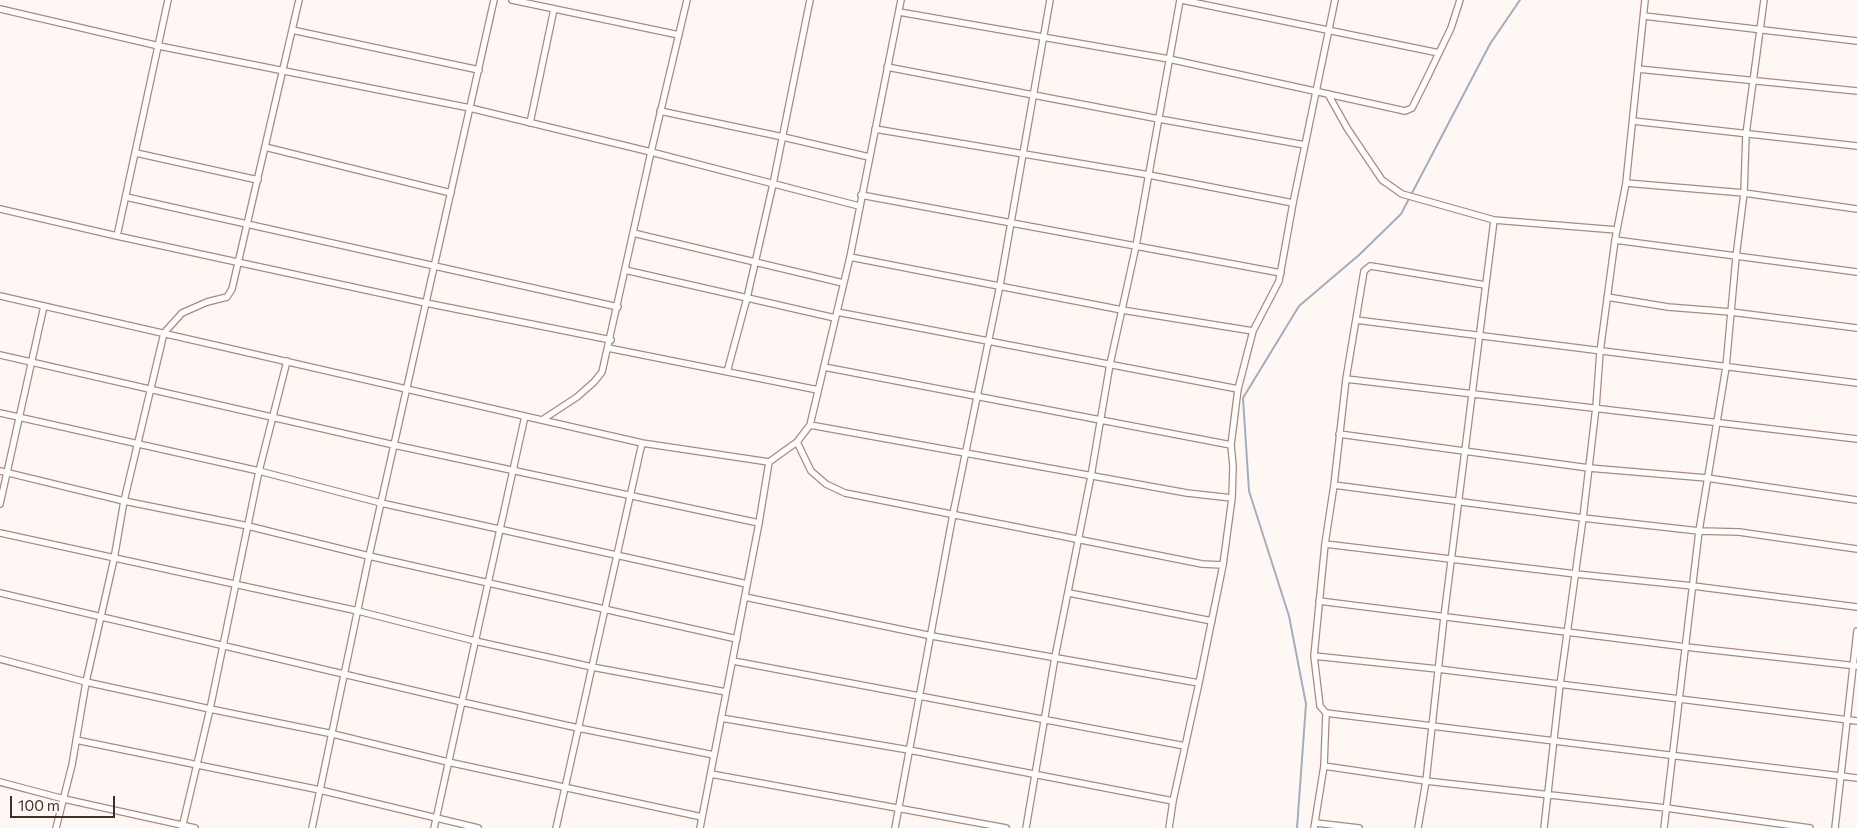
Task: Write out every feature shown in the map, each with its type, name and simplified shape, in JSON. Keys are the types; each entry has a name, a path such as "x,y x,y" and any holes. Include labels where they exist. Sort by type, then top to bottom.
{"street":[{"path":"117,236 168,0"},
{"path":"56,828 64,799 86,682 114,559 124,500 164,333 182,313 207,302 227,297 232,289 299,0"},
{"path":"312,828 369,556 494,0"},
{"path":"512,0 678,35"},
{"path":"542,420 577,397 602,372 618,307 660,111 687,0"},
{"path":"727,372 747,298 773,184 810,0"},
{"path":"0,296 642,443 769,462 797,442 810,425 850,257 901,0"},
{"path":"895,828 965,453 1012,222 1050,0"},
{"path":"1026,828 1055,657 1069,593 1110,364 1136,246 1181,0 1439,53"},
{"path":"1168,828 1172,801 1200,683 1223,566 1232,498 1232,444 1238,389 1253,331 1279,281 1281,273 1293,203 1335,0"},
{"path":"899,12 1169,59 1404,111 1412,108 1451,28 1460,0"},
{"path":"1544,828 1560,685 1584,518 1607,296 1626,183 1645,0"},
{"path":"1664,828 1699,531 1726,367 1744,193 1746,134 1764,0"},
{"path":"0,9 158,46 470,108 651,152 859,206"},
{"path":"530,123 554,9"},
{"path":"1644,16 1857,40"},
{"path":"292,30 479,70"},
{"path":"887,67 1159,119 1305,144"},
{"path":"1638,69 1857,91"},
{"path":"1328,94 1346,128 1382,180 1402,194 1494,220 1617,230"},
{"path":"660,111 869,157"},
{"path":"1633,120 1857,146"},
{"path":"875,129 1149,175 1293,203"},
{"path":"265,147 451,193"},
{"path":"136,153 258,180"},
{"path":"1626,183 1744,193 1857,209"},
{"path":"861,195 1281,273"},
{"path":"126,197 618,307"},
{"path":"0,208 117,236 426,303 610,340"},
{"path":"1418,828 1433,726 1464,451 1494,220"},
{"path":"633,233 844,283"},
{"path":"1615,240 1857,272"},
{"path":"850,257 1122,310 1253,331"},
{"path":"1485,285 1370,266 1364,271 1346,379 1319,601 1314,656 1320,706 1326,713 1857,778"},
{"path":"625,270 747,298 989,341 1238,389"},
{"path":"1607,296 1668,307 1731,312 1857,328"},
{"path":"0,504 3,472 20,418 44,306"},
{"path":"1356,320 1857,383"},
{"path":"608,348 818,390"},
{"path":"0,355 394,444 759,523"},
{"path":"183,827 210,710 259,471 287,361"},
{"path":"824,367 1232,444"},
{"path":"1346,379 1718,421 1857,439"},
{"path":"0,413 259,471 381,503 747,584"},
{"path":"434,828 525,416"},
{"path":"810,425 1187,493 1232,498"},
{"path":"1339,434 1589,468 1707,478 1857,500"},
{"path":"797,442 811,471 826,484 845,493 1202,564 1223,566"},
{"path":"556,828 642,443"},
{"path":"700,828 769,462"},
{"path":"3,472 248,526 369,556 737,639"},
{"path":"1334,485 1458,503 1699,531 1739,532 1857,549"},
{"path":"0,533 358,611 475,641 592,667 726,692"},
{"path":"1325,544 1693,586 1857,608"},
{"path":"0,593 462,702 578,728 714,755"},
{"path":"1069,593 1212,621"},
{"path":"745,597 932,636 1200,683"},
{"path":"1319,601 1855,666"},
{"path":"1835,828 1855,666 1857,631"},
{"path":"1314,656 1438,669 1857,722"},
{"path":"0,660 210,710 333,734 448,762 702,817"},
{"path":"733,661 1186,746"},
{"path":"1326,713 1324,766 1315,826 1359,828"},
{"path":"721,718 910,750 1172,801"},
{"path":"76,740 320,790 478,828"},
{"path":"1324,766 1426,781 1666,808 1810,828"},
{"path":"711,774 1006,828"},
{"path":"0,782 64,799 183,827 195,828"}],"waterway":[{"path":"1297,828 1306,704 1289,616 1249,491 1243,398 1299,306 1359,255 1401,214 1490,44 1520,0"}]}
